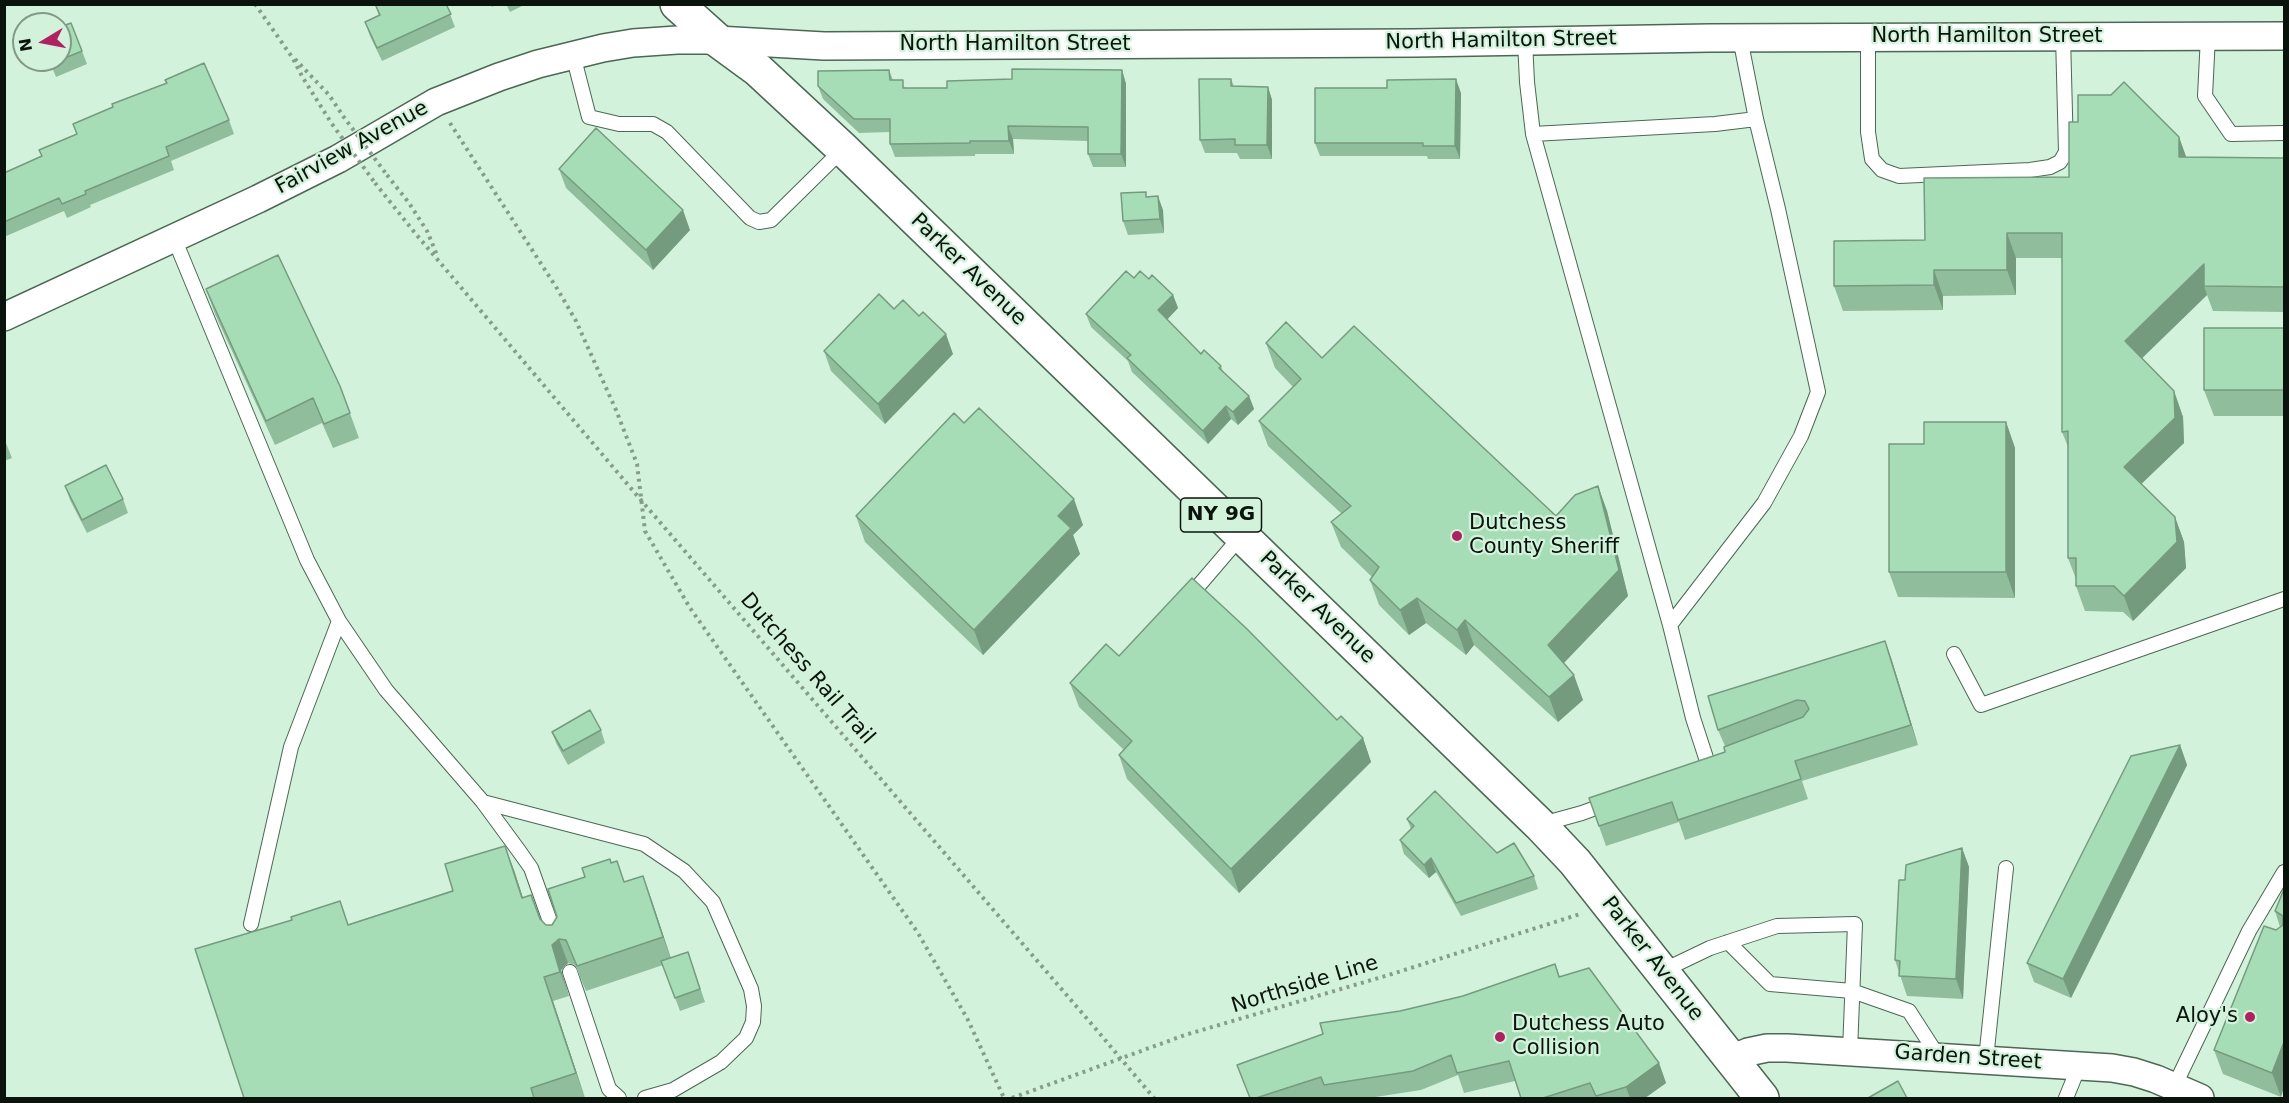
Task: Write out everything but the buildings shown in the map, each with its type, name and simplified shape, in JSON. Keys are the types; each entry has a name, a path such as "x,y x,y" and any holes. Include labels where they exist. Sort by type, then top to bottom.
{"main road":[{"name":"Parker Avenue","path":"677,4 717,40 758,70 843,149 1540,825 1575,862 1762,1098"}],"street":[{"name":"North Hamilton Street","path":"717,40 824,46 1869,37 2284,36"},
{"name":"Fairview Avenue","path":"4,316 311,173 436,102 499,77 573,55 633,43 717,40"},
{"name":"Garden Street","path":"1731,1059 1767,1048 1938,1056 2079,1066 2134,1072 2200,1098"}],"lane":[{"path":"1869,37 1868,132 1872,159 1882,170 1899,176 2030,170 2050,167 2060,162 2066,152 2063,36"},
{"path":"2208,36 2205,96 2231,134 2284,134"},
{"path":"1670,625 1764,503 1801,436 1818,392 1756,119 1740,38"},
{"path":"1525,41 1533,134 1670,625 1693,718 1708,764"},
{"path":"573,55 589,117 619,124 653,124 667,132 750,218 759,222 771,220 843,149"},
{"path":"1533,134 1756,119"},
{"path":"174,238 307,560 339,621 387,690 483,802 531,868 557,941"},
{"path":"1182,605 1242,535"},
{"path":"1954,654 1981,705 2284,598"},
{"path":"251,924 291,747 339,621"},
{"path":"1540,825 1582,813 1624,797"},
{"path":"483,802 644,844 684,871 713,902 752,989 753,1022 746,1038 721,1062 673,1090 645,1098"},
{"path":"1986,1059 2006,868"},
{"path":"2174,1087 2284,872"},
{"path":"1662,971 1710,948 1777,926 1855,924 1850,1051"},
{"path":"1728,942 1770,984 1852,991 1909,1011 1938,1056"},
{"path":"570,972 609,1089 619,1098"},
{"path":"2066,1098 2079,1066"}],"path":[{"name":"Dutchess Rail Trail","path":"255,4 292,57 332,124 375,183 640,499 1154,1098"},
{"name":"Dutchess Rail Trail","path":"292,57 329,95 409,203 427,231 438,259"},
{"path":"436,102 576,321 616,410 637,464 645,531 690,608 918,933 968,1020 1004,1098"},
{"name":"Northside Line","path":"1012,1098 1185,1035 1392,974 1609,904"},
{"path":"1032,1091 1035,1098"}],"place":[{"name":"Dutchess County Sheriff","path":"1457,536"},
{"name":"Aloy's","path":"2250,1017"},
{"name":"Dutchess Auto Collision","path":"1500,1037"}]}
